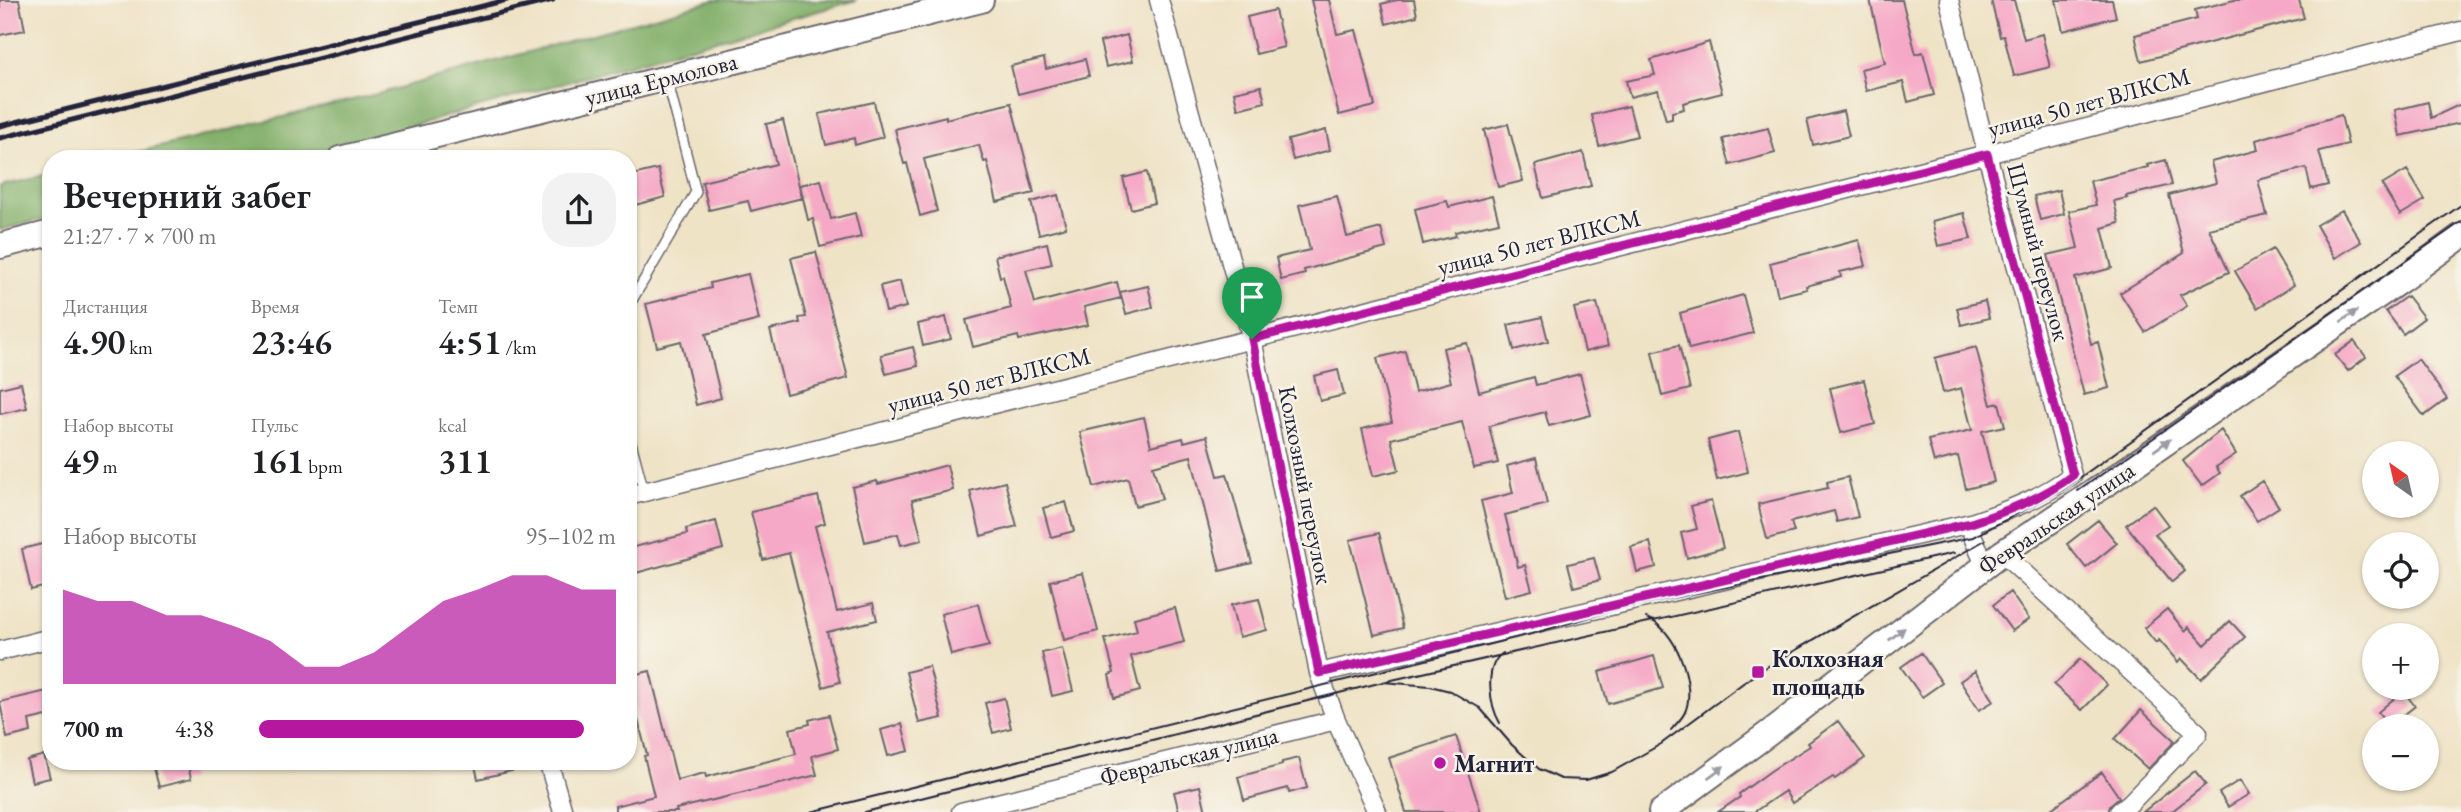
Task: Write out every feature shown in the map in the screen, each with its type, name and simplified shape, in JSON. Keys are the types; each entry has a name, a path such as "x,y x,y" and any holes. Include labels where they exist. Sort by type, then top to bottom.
{"street":[{"name":"улица Ермолова","path":"400,150 667,78 981,0"},
{"name":"Колхозный переулок","path":"1159,0 1252,339 1319,673 1335,720 1377,812"},
{"name":"Шумный переулок","path":"1950,0 1987,154 2073,475"},
{"name":"улица 50 лет ВЛКСМ","path":"637,494 1987,154 2461,31"},
{"path":"0,246 42,235"},
{"name":"Февральская улица","path":"1661,812 1769,733 1994,559 2123,473 2461,236"},
{"name":"Февральская улица","path":"1319,673 1971,523 2031,500 2056,488 2073,475"},
{"path":"1971,523 1973,537 1994,559 2197,733 2119,812"},
{"path":"0,651 42,640"},
{"name":"Февральская улица","path":"961,812 1335,720"},
{"path":"551,770 563,812"}],"lane":[{"path":"637,292 696,192 667,78"}],"green space":[{"path":"715,0 857,0 402,129 318,150 147,150 381,93"},
{"path":"42,176 42,219 0,230 0,186"}],"building":[{"path":"0,0 19,0 25,30 0,35"},
{"path":"1311,0 1329,0 1337,34 1356,30 1375,106 1339,115"},
{"path":"1414,0 1417,16 1386,24 1381,4"},
{"path":"1870,0 1902,0 1916,54 1923,52 1934,95 1908,102 1903,82 1866,91 1861,69 1885,63"},
{"path":"1991,0 2014,0 2024,39 2042,34 2050,67 2014,76 2004,36 2000,37"},
{"path":"2056,0 2112,0 2116,17 2063,31"},
{"path":"2234,0 2299,0 2304,18 2141,61 2135,35 2197,19 2195,10"},
{"path":"1275,10 1284,47 1256,54 1247,17"},
{"path":"1127,35 1133,61 1106,67 1100,42"},
{"path":"1709,42 1722,93 1683,103 1684,109 1672,112 1672,119 1666,120 1658,90 1630,97 1626,81 1655,75 1651,60"},
{"path":"1044,58 1046,69 1085,59 1089,76 1018,94 1011,66"},
{"path":"1261,86 1265,102 1238,109 1234,92"},
{"path":"874,102 883,137 855,145 854,138 826,145 819,114"},
{"path":"2428,102 2431,118 2461,104 2461,123 2400,136 2395,110"},
{"path":"1011,103 1034,193 997,202 987,161 984,162 979,145 924,159 937,211 920,216 907,163 904,164 895,129"},
{"path":"1629,106 1637,136 1599,146 1592,115"},
{"path":"1843,111 1849,136 1813,145 1807,120"},
{"path":"2341,115 2348,144 2319,151 2328,185 2311,189 2306,168 2258,180 2267,215 2209,229 2229,272 2180,295 2187,306 2145,332 2120,293 2184,253 2169,195 2216,183 2211,162 2258,150 2256,140"},
{"path":"783,120 802,198 751,211 748,201 709,210 702,182 776,164 766,124"},
{"path":"1508,124 1523,181 1498,187 1484,130"},
{"path":"1768,128 1775,153 1730,165 1723,139"},
{"path":"1326,130 1330,150 1293,160 1288,140"},
{"path":"1583,152 1591,186 1543,198 1535,165"},
{"path":"2166,160 2172,185 2114,201 2119,223 2102,228 2112,268 2075,278 2091,344 2098,342 2109,388 2084,395 2048,255 2078,248 2069,211 2096,205 2090,181"},
{"path":"658,169 665,197 637,205 637,174"},
{"path":"2407,170 2425,200 2400,215 2382,185"},
{"path":"1147,172 1154,203 1131,209 1123,178"},
{"path":"821,180 831,219 855,213 861,237 820,247 813,219 808,220 800,185"},
{"path":"2059,190 2064,214 2040,220 2034,196"},
{"path":"1058,195 1066,227 1039,234 1031,202"},
{"path":"1337,196 1347,237 1381,228 1386,248 1304,270 1305,274 1281,280 1276,258 1310,250 1299,205"},
{"path":"1492,196 1499,222 1455,232 1456,236 1423,244 1415,209 1447,201 1449,207"},
{"path":"2342,210 2361,242 2335,258 2316,225"},
{"path":"1964,213 1971,239 1938,246 1932,221"},
{"path":"1859,240 1866,266 1840,272 1841,277 1806,286 1807,289 1778,296 1770,263"},
{"path":"1047,243 1052,264 1026,270 1035,303 1117,282 1121,298 1084,307 1088,325 1019,340 1018,336 973,347 966,320 1011,308 995,256"},
{"path":"2273,249 2294,285 2257,308 2235,271"},
{"path":"816,252 848,378 786,394 770,330 800,323 799,318 806,317 791,258"},
{"path":"748,274 759,320 706,334 721,398 696,405 681,341 657,347 646,304 711,288 710,283"},
{"path":"900,281 906,307 886,312 880,286"},
{"path":"1148,286 1153,307 1126,314 1120,292"},
{"path":"1743,295 1753,333 1689,349 1680,313"},
{"path":"2407,296 2424,318 2403,334 2386,311"},
{"path":"1985,301 1989,318 1961,325 1957,308"},
{"path":"1597,303 1608,346 1585,352 1574,308"},
{"path":"946,317 951,339 923,346 918,324"},
{"path":"1542,317 1548,341 1514,350 1508,325"},
{"path":"2354,341 2366,357 2348,371 2335,355"},
{"path":"1467,343 1479,392 1534,377 1536,385 1580,374 1591,415 1549,426 1545,412 1489,426 1498,463 1474,468 1462,422 1391,439 1399,470 1373,476 1362,429 1392,422 1377,358 1405,351 1415,392 1451,382 1443,348"},
{"path":"1679,345 1690,389 1662,396 1652,352"},
{"path":"913,347 918,366 886,374 881,355"},
{"path":"1976,347 1991,405 1999,403 2005,426 1982,431 1994,482 1966,489 1958,456 1934,462 1928,440 1972,430 1961,388 1943,393 1935,358"},
{"path":"2418,359 2447,399 2424,416 2394,376"},
{"path":"1338,370 1344,395 1320,401 1314,376"},
{"path":"1864,380 1875,424 1841,433 1830,388"},
{"path":"21,383 27,408 0,414 0,388"},
{"path":"1144,417 1151,446 1183,438 1184,442 1207,436 1218,476 1227,474 1252,563 1220,571 1191,456 1153,466 1162,499 1135,506 1128,478 1094,487 1080,432"},
{"path":"2221,430 2236,454 2216,467 2220,473 2202,486 2183,461"},
{"path":"1738,432 1748,472 1717,480 1708,440"},
{"path":"1536,458 1547,504 1505,515 1518,567 1525,565 1532,590 1505,597 1481,501 1513,493 1507,466"},
{"path":"947,465 953,490 912,500 922,540 901,545 898,534 865,542 852,487 877,481 878,484"},
{"path":"1848,477 1858,517 1837,522 1834,511 1791,522 1794,532 1767,539 1758,504 1828,488 1827,482"},
{"path":"2262,481 2279,507 2257,521 2240,496"},
{"path":"1005,482 1017,526 981,536 970,491"},
{"path":"818,496 825,523 815,526 837,612 873,603 877,620 827,632 840,682 823,687 789,553 763,560 751,512"},
{"path":"1711,501 1723,548 1687,558 1681,533 1697,529 1691,506"},
{"path":"1066,502 1074,531 1051,537 1043,508"},
{"path":"2153,505 2168,525 2155,534 2185,571 2172,582 2126,525"},
{"path":"2098,520 2117,543 2086,568 2067,544"},
{"path":"716,521 723,549 637,573 637,546 687,534 686,529"},
{"path":"1379,533 1403,628 1374,635 1350,540"},
{"path":"1650,542 1656,567 1637,572 1631,547"},
{"path":"42,544 42,587 31,590 22,549"},
{"path":"1594,558 1600,580 1574,587 1568,564"},
{"path":"1083,573 1098,631 1064,640 1050,581"},
{"path":"2010,592 2029,619 2012,631 1993,605"},
{"path":"1259,599 1267,630 1239,637 1231,605"},
{"path":"978,604 989,646 951,655 941,614"},
{"path":"1175,608 1184,642 1131,656 1140,691 1114,698 1109,675 1114,673 1105,639 1137,631 1134,618"},
{"path":"2167,609 2185,631 2189,627 2205,645 2230,621 2245,637 2201,679 2181,658 2178,662 2159,640 2156,643 2144,628"},
{"path":"1062,648 1073,691 1052,696 1042,653"},
{"path":"1921,653 1942,683 1922,697 1901,667"},
{"path":"1654,656 1663,688 1608,704 1599,672"},
{"path":"2080,659 2107,685 2082,710 2054,685"},
{"path":"929,666 942,718 919,723 906,672"},
{"path":"650,671 677,780 705,773 706,777 796,754 790,729 829,715 838,749 812,756 817,775 676,809 677,812 615,812 615,806 654,796 637,716 637,674"},
{"path":"1975,671 1994,701 1979,710 1960,681"},
{"path":"42,692 42,717 29,720 31,732 7,738 0,702"},
{"path":"1004,698 1011,728 993,733 985,703"},
{"path":"2392,700 2410,700 2415,706 2405,714 2378,712"},
{"path":"2141,710 2175,741 2148,769 2115,739"},
{"path":"1838,721 1865,758 1835,779 1833,777 1792,803 1785,791 1754,812 1718,812 1772,770 1810,746 1808,743"},
{"path":"902,724 909,751 888,756 881,730"},
{"path":"1456,736 1481,812 1406,812 1389,758"},
{"path":"42,756 42,770 48,770 50,778 32,782 27,760"},
{"path":"1299,758 1307,788 1289,793 1288,788 1244,800 1238,777"},
{"path":"154,770 189,770 191,779 159,787"},
{"path":"476,770 516,770 478,779"},
{"path":"2195,771 2206,784 2171,812 2143,812"},
{"path":"2102,772 2119,797 2111,804 2108,812 2047,812"},
{"path":"2240,780 2249,794 2228,807 2219,793"},
{"path":"1200,786 1206,812 1179,812 1174,792"}],"tram line":[{"path":"811,812 1531,634 1618,609 1973,537 2064,489 2461,205"},
{"path":"2078,491 2461,222"},
{"path":"1383,682 1430,686 1450,691 1480,708 1512,745 1539,769 1561,779 1586,780 1612,772 1661,744 1758,672 1985,540"},
{"path":"865,812 1383,682 1954,553"},
{"path":"1646,618 1666,633 1681,658 1686,673 1688,701 1684,715 1671,730"},
{"path":"1500,723 1493,707 1490,686 1493,667 1503,653"}],"railway":[{"path":"0,126 507,0"},
{"path":"0,138 553,0"}],"place":[{"name":"Колхозная площадь","path":"1758,672"},
{"name":"Магнит","path":"1440,763"}],"route":[{"path":"1987,154 2073,475 2056,488 2007,511 1971,523 1319,673 1252,339 1987,154"}]}
